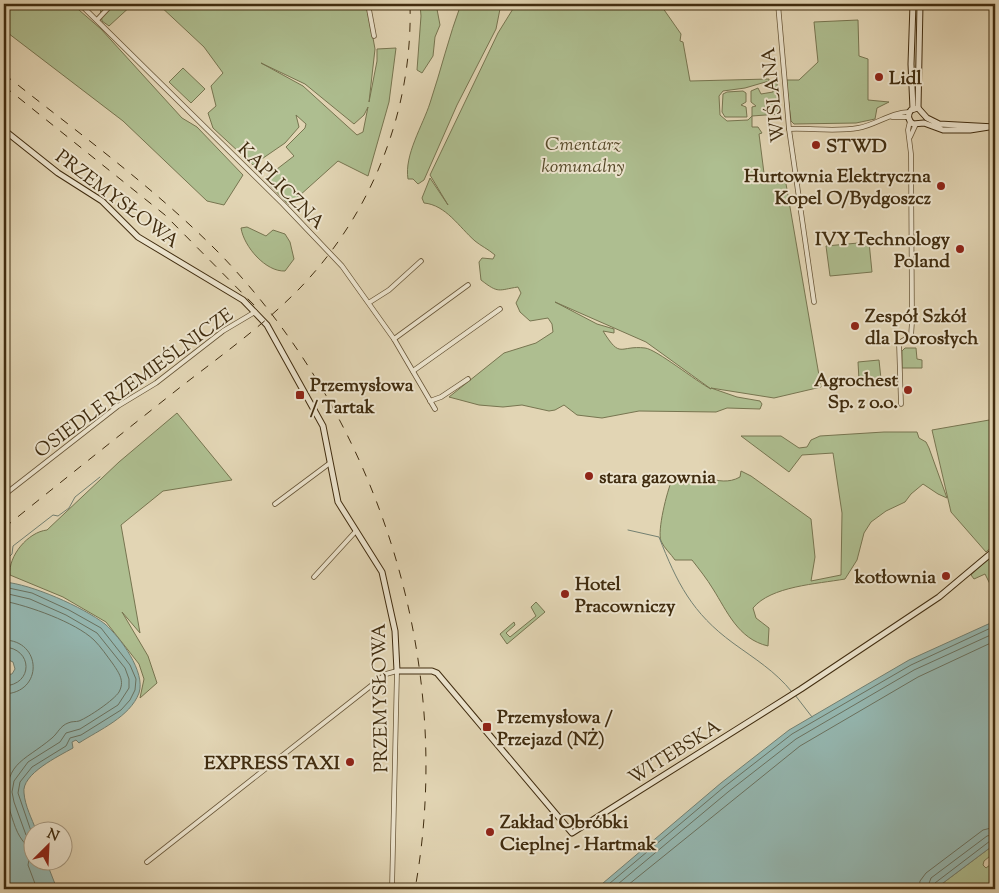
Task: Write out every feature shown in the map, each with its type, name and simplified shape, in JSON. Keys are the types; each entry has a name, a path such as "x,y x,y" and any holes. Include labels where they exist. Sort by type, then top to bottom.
{"street":[{"name":"KAPLICZNA","path":"80,4 342,266 370,302 435,409"},
{"path":"97,20 112,4"},
{"path":"368,4 374,36"},
{"name":"WIŚLANA","path":"778,4 789,129 814,302"},
{"path":"914,4 911,64 912,114 919,124 942,130 970,130 992,127"},
{"path":"901,404 900,344 911,336 912,322 910,138 908,130 912,114 920,4"},
{"path":"789,129 857,128 900,112 925,116 932,121 946,125 992,127"},
{"path":"910,138 925,116"},
{"name":"PRZEMYSŁOWA","path":"4,130 58,173 102,201 138,237 243,300 269,329 317,412 325,431 335,496 375,558 385,579 395,631 397,671 395,834 392,889"},
{"path":"370,302 389,290 421,260"},
{"path":"394,339 468,285"},
{"path":"413,371 500,309"},
{"name":"OSIEDLE RZEMIEŚLNICZE","path":"4,495 124,402 156,383 223,330 255,312"},
{"path":"430,401 441,397 468,379"},
{"path":"275,504 330,463"},
{"path":"314,578 356,531"},
{"name":"WITEBSKA","path":"397,671 432,671 437,673 572,834 801,689 939,597 995,550"},
{"path":"146,862 386,674 397,671"}],"green space":[{"path":"4,4 72,4 101,29 182,118 197,127 243,175 224,205 207,201 123,121 4,30"},
{"path":"104,4 133,4 109,26 102,21 100,7"},
{"path":"158,4 342,4 348,8 367,5 375,49 369,102 377,61 377,49 396,48 389,102 368,176 338,161 289,205 264,179 294,156 286,147 305,128 306,124 296,115 299,127 285,143 253,165 213,128 208,113 216,106 211,86 223,73 204,47","holes":["261,63 305,84 354,124 364,115 368,107 363,132 357,135 303,86"]},
{"path":"420,4 436,4 440,25 435,37 433,56 422,73 417,70 421,16"},
{"path":"461,4 495,4 500,9 496,29 457,105 424,180 418,184 413,179 408,179 411,150 430,103"},
{"name":"Cmentarz komunalny","path":"516,4 660,4 681,34 680,41 683,42 690,81 769,79 769,81 745,88 723,91 719,96 720,115 727,121 748,120 752,116 752,127 758,127 762,133 759,134 765,181 785,178 821,387 774,398 711,388 737,397 760,401 762,404 760,409 727,408 716,412 639,411 602,418 577,415 564,405 549,411 522,405 503,407 479,405 449,397 504,353 536,343 553,332 552,324 548,318 530,321 520,312 516,303 521,293 518,287 499,290 481,280 479,262 482,258 493,259 495,255 475,241 446,212 424,203 422,198 430,178 448,205 430,175 498,33","holes":["555,302 646,342 711,389 650,350 645,348 617,348 603,331 614,333 614,329 597,324"]},
{"path":"858,20 859,56 868,59 868,100 889,102 877,108 875,119 856,123 794,124 791,121 786,80 799,80 818,62 814,22"},
{"path":"183,68 205,89 191,103 169,82"},
{"path":"777,83 779,114 752,116 752,107 756,106 751,102 751,91 758,88 761,94 773,92 773,86 769,84"},
{"path":"743,91 746,93 746,102 741,105 746,107 747,117 725,117 722,112 723,94"},
{"path":"247,227 266,236 273,230 285,234 290,242 294,259 285,271 271,267 257,257 246,243 243,235 241,228"},
{"path":"869,242 872,272 830,276 826,246"},
{"path":"905,348 916,348 917,359 922,360 922,368 902,368 902,351"},
{"path":"879,360 881,379 859,380 858,362"},
{"path":"177,413 232,480 163,491 121,525 140,633 122,612 148,656 157,683 140,698 144,679 139,664 106,622 63,597 10,575 10,568 16,553 26,540 33,535 47,530 119,462"},
{"path":"995,419 995,544 986,552 951,512 932,430"},
{"path":"917,432 919,438 926,442 929,448 947,498 923,484 905,502 886,511 871,522 864,533 857,560 845,579 783,590 761,601 753,608 756,618 769,628 768,646 741,631 692,560 675,560 661,541 661,520 672,480 690,475 723,481 732,480 740,477 741,471 751,476 811,519 815,557 811,581 841,575 842,513 833,453 802,455 789,472 741,436 781,436 799,448 807,447 811,440 820,436"},
{"path":"995,552 995,594 985,574 974,579 971,575"},
{"path":"536,602 545,612 507,644 500,634 514,622 515,625 506,633 510,637 536,616 531,607"},
{"path":"995,844 995,852 984,861 983,865 986,868 995,861 995,889 935,889"}],"water":[{"path":"4,582 28,587 56,597 95,617 118,637 139,675 139,693 129,709 113,722 79,743 76,740 72,742 73,748 42,766 28,779 25,786 26,803 32,820 22,820 22,870 50,870 57,889 4,889 4,675 12,674 15,669 13,662 4,658"},
{"path":"995,621 995,844 935,889 596,889 721,783 789,730 909,660"}],"waterway":[{"path":"4,562 12,554 13,546 53,515 58,516 69,508 75,497 100,477"},
{"path":"628,530 659,537 672,569 696,608 719,632 772,671 792,692"},
{"path":"4,569 5,582"},
{"path":"795,695 812,717"}],"railway":[{"path":"4,528 256,328 286,302 326,258 368,192 396,120 404,82 409,43 410,4"},
{"path":"4,74 143,184 196,230 221,255 277,321 324,392 363,469 393,550 414,633 424,718 425,804 415,889"},
{"path":"4,86 165,215 259,310"}],"place":[{"name":"Lidl","path":"879,77"},
{"name":"STWD","path":"816,145"},
{"name":"Hurtownia Elektryczna Kopel O/Bydgoszcz","path":"941,186"},
{"name":"IVY Technology Poland","path":"960,249"},
{"name":"Zespół Szkół dla Dorosłych","path":"855,326"},
{"name":"Agrochest Sp. z o.o.","path":"908,390"},
{"name":"Przemysłowa / Tartak","path":"300,395"},
{"name":"stara gazownia","path":"589,476"},
{"name":"kotłownia","path":"946,576"},
{"name":"Hotel Pracowniczy","path":"565,594"},
{"name":"Przemysłowa / Przejazd (NŻ)","path":"487,727"},
{"name":"EXPRESS TAXI","path":"350,762"},
{"name":"Zakład Obróbki Cieplnej - Hartmak","path":"490,832"}]}
